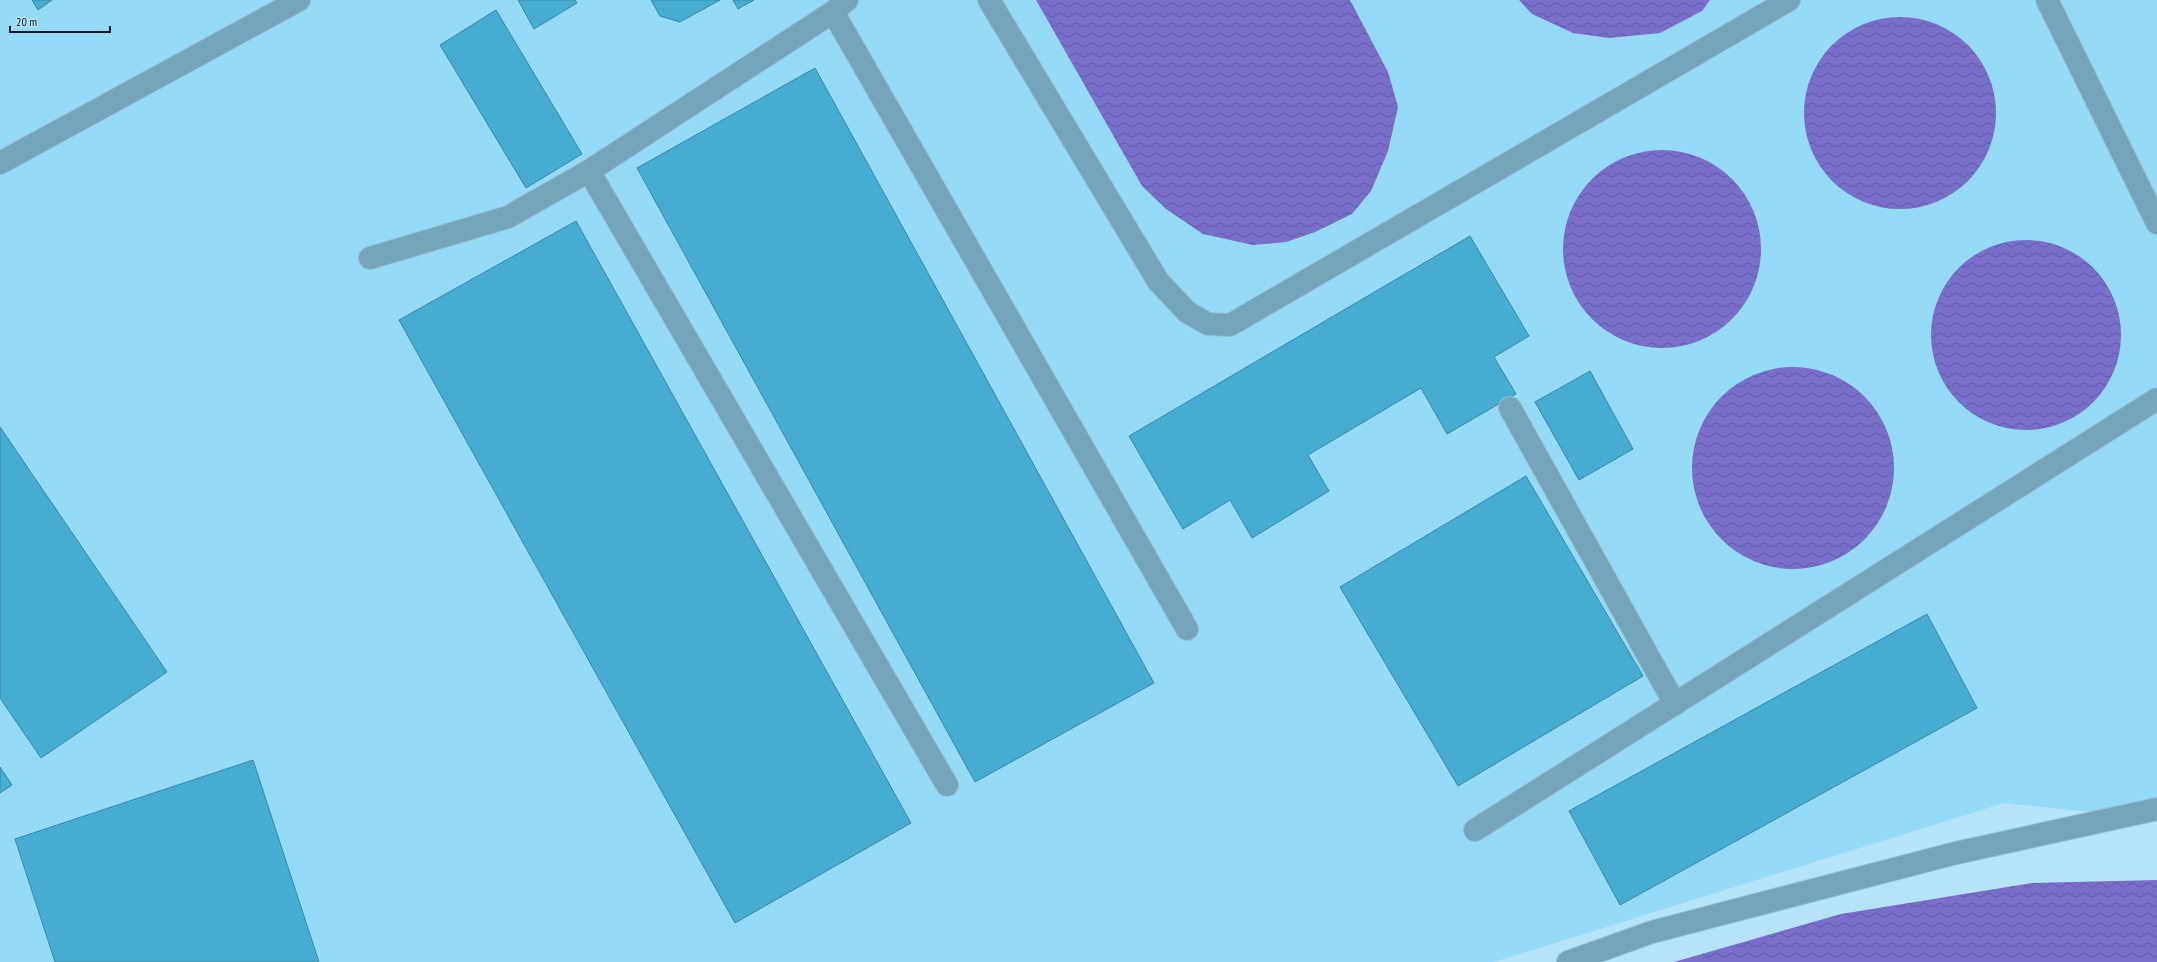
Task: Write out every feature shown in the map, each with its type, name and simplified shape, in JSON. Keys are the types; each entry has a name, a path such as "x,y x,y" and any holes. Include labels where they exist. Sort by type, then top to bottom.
{"lane":[{"path":"0,163 299,0"},
{"path":"989,0 1158,281 1187,312 1208,324 1230,325 1790,0"},
{"path":"2047,0 2157,223"},
{"path":"370,258 508,217 589,171 840,6 1187,629"},
{"path":"589,171 947,785"},
{"path":"1475,830 2157,399"},
{"path":"1510,408 1675,704"},
{"path":"1568,962 1652,932 1926,861 2157,809"}],"shaded area":[{"path":"0,0 2157,0 2157,819 2004,803 1494,962 0,962"}],"water":[{"path":"1036,0 1350,0 1388,72 1398,107 1388,151 1371,191 1352,214 1315,232 1286,242 1253,245 1203,234 1166,209 1142,186"},
{"path":"1519,0 1710,0 1702,11 1660,33 1609,38 1573,33 1532,14"},
{"path":"1909,17 1919,18 1945,28 1961,38 1975,52 1989,76 1995,94 1995,132 1989,150 1975,174 1961,188 1937,202 1919,208 1891,209 1881,208 1855,198 1839,188 1825,174 1811,150 1805,132 1804,104 1805,94 1815,68 1825,52 1839,38 1863,24 1881,18"},
{"path":"1662,150 1691,154 1709,162 1732,179 1749,202 1757,220 1761,249 1757,278 1749,296 1732,319 1709,336 1691,344 1662,348 1633,344 1615,336 1592,319 1575,296 1567,278 1563,249 1567,220 1575,202 1592,179 1615,162 1633,154"},
{"path":"2026,240 2045,242 2062,247 2079,256 2093,268 2105,282 2114,299 2119,316 2121,335 2119,354 2114,371 2105,388 2093,402 2079,414 2062,423 2045,428 2026,430 2007,428 1990,423 1973,414 1959,402 1947,388 1938,371 1933,354 1931,335 1933,316 1938,299 1947,282 1959,268 1973,256 1990,247 2007,242"},
{"path":"1793,367 1813,369 1832,375 1849,384 1871,404 1886,429 1892,448 1894,468 1892,488 1886,507 1877,524 1857,546 1832,561 1813,567 1793,569 1773,567 1754,561 1737,552 1715,532 1700,507 1694,488 1692,468 1694,448 1700,429 1709,412 1729,390 1754,375 1773,369"},
{"path":"2157,880 2157,962 1674,962 1841,914 2032,883"}],"building":[{"path":"32,0 52,0 38,10"},
{"path":"518,0 575,0 577,3 534,29"},
{"path":"651,0 720,0 680,22 660,16"},
{"path":"733,0 754,0 738,9"},
{"path":"496,10 582,154 526,188 440,45"},
{"path":"815,68 1154,683 975,782 637,168"},
{"path":"576,221 911,823 735,923 399,320"},
{"path":"1470,236 1529,336 1494,357 1516,394 1447,434 1421,388 1308,455 1329,491 1252,538 1230,500 1183,529 1129,436"},
{"path":"1590,371 1633,449 1579,480 1535,402"},
{"path":"0,427 167,672 41,758 0,698"},
{"path":"1526,476 1643,676 1458,786 1340,587"},
{"path":"1927,614 1977,708 1620,905 1569,811"},
{"path":"253,760 319,962 55,962 15,839"},
{"path":"0,767 12,785 0,793"}]}
